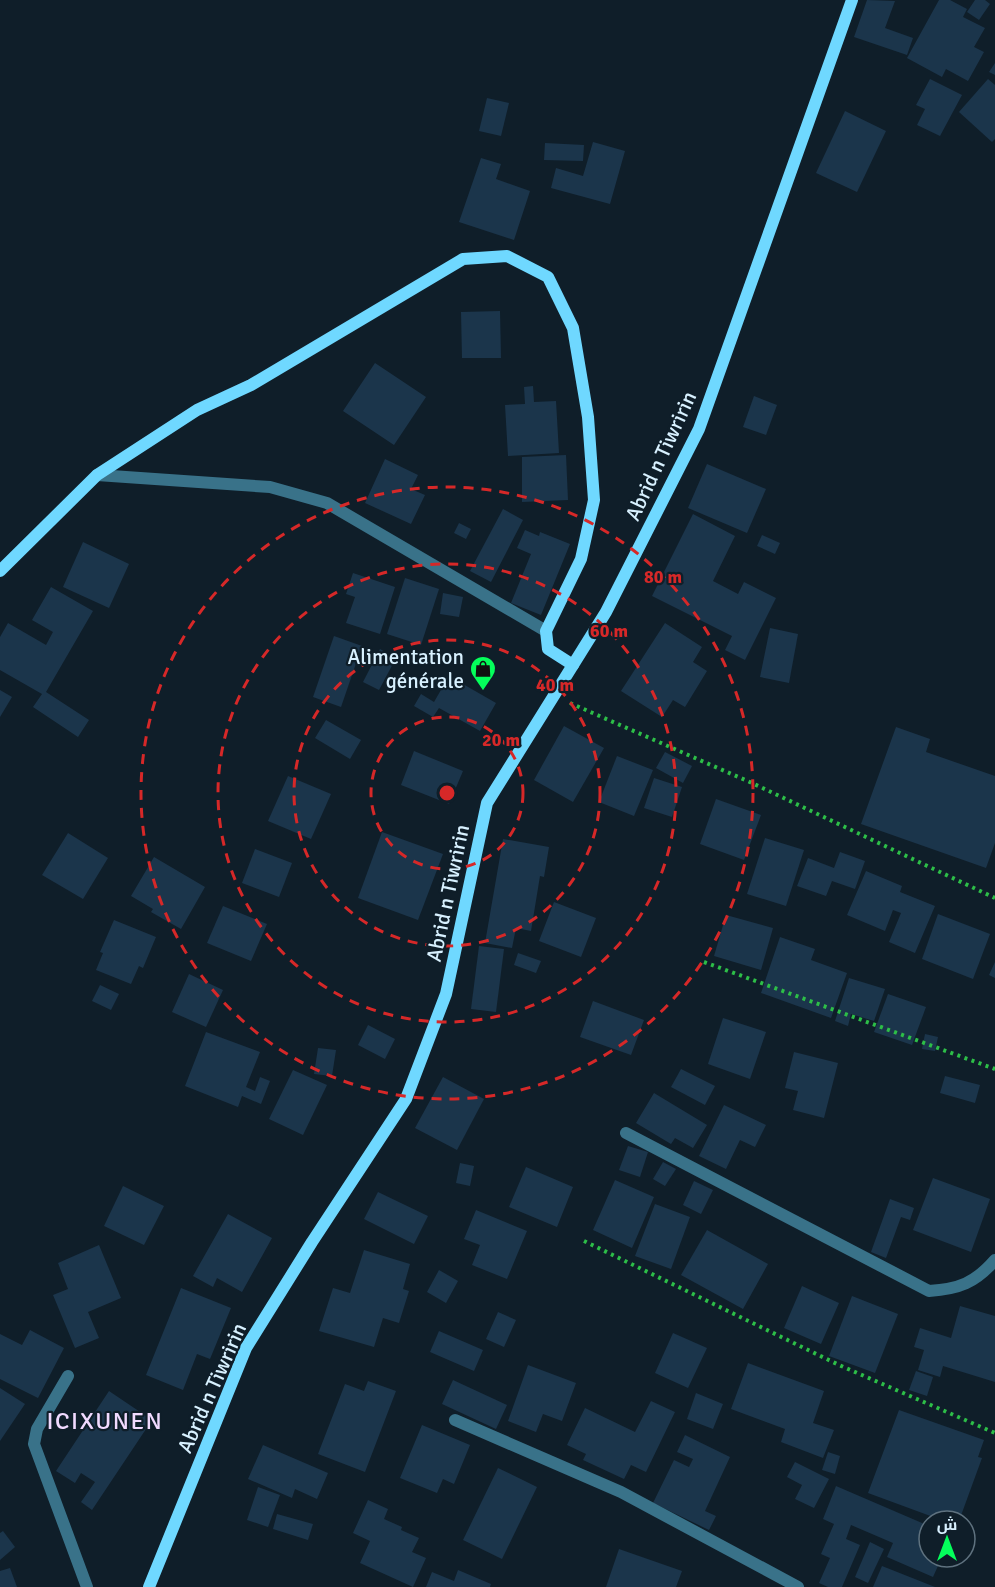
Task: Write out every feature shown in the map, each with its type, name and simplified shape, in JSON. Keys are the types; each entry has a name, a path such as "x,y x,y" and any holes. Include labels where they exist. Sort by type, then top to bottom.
{"street":[{"name":"Abrid n Tiwririn","path":"149,1587 246,1348 406,1099 446,994 487,803 606,612 699,429 852,0"},
{"path":"0,571 97,475 197,410 251,385 463,259 507,256 548,277 573,328 588,417 594,500 581,559 546,631 548,649 573,665"},
{"path":"97,475 270,487 327,503 546,631"},
{"path":"626,1133 929,1291 951,1289 971,1282 986,1271 995,1260"},
{"path":"68,1376 37,1430 34,1444 87,1587"},
{"path":"455,1420 621,1492 798,1587"}],"path":[{"path":"553,696 752,783 995,898"},
{"path":"704,962 995,1069"},
{"path":"584,1241 839,1365 995,1433"}],"building":[{"path":"867,0 895,1 885,28 913,38 907,55 854,37"},
{"path":"939,0 950,0 967,9 963,17 985,28 974,47 984,52 968,81 946,69 942,77 907,58"},
{"path":"975,0 985,0 990,4 979,20 967,12"},
{"path":"995,63 995,75 989,72"},
{"path":"930,79 962,95 940,136 917,125 925,109 916,105"},
{"path":"988,79 995,85 995,139 992,142 959,112"},
{"path":"487,98 509,103 501,136 479,131"},
{"path":"845,111 886,131 857,192 816,173"},
{"path":"593,142 625,151 610,204 551,188 556,168 583,176"},
{"path":"545,143 584,145 583,161 544,160"},
{"path":"481,158 501,164 496,179 530,191 514,240 459,222"},
{"path":"500,311 501,358 462,358 461,312"},
{"path":"375,363 426,397 394,445 343,411"},
{"path":"533,386 534,402 556,401 559,453 508,456 505,405 525,404 524,387"},
{"path":"754,396 777,405 766,435 743,427"},
{"path":"566,455 568,500 522,502 522,457"},
{"path":"385,459 418,475 411,489 425,495 411,524 365,503"},
{"path":"707,464 766,489 747,533 688,508"},
{"path":"503,509 523,520 491,582 470,571"},
{"path":"693,514 735,536 713,581 738,594 744,582 776,598 745,660 725,650 732,636 652,596"},
{"path":"459,523 471,529 466,539 454,533"},
{"path":"525,530 539,536 540,532 570,544 541,615 511,603 531,554 517,548"},
{"path":"762,535 780,543 775,554 757,546"},
{"path":"83,542 129,564 109,608 63,587"},
{"path":"353,573 395,587 380,634 346,623 355,597 346,594"},
{"path":"405,578 439,589 421,645 387,634"},
{"path":"51,587 93,611 46,692 89,720 78,737 33,707 42,694 0,670 0,637 8,623 46,645 53,632 32,620"},
{"path":"443,593 463,597 459,617 440,614"},
{"path":"665,623 702,647 693,662 707,671 685,707 673,700 662,717 621,691"},
{"path":"770,628 798,634 789,683 760,677"},
{"path":"334,636 362,646 341,707 313,697"},
{"path":"380,649 396,658 379,690 363,682"},
{"path":"449,676 496,703 480,731 439,708 433,717 414,706 421,694 434,702"},
{"path":"0,690 12,697 0,717"},
{"path":"326,720 361,740 350,759 315,738"},
{"path":"564,726 604,748 573,802 534,780"},
{"path":"896,727 930,739 926,752 995,776 995,843 986,868 861,824"},
{"path":"414,751 463,771 449,804 401,785"},
{"path":"665,752 692,766 683,783 656,768"},
{"path":"617,756 653,770 634,816 599,802"},
{"path":"288,776 331,794 311,839 268,821"},
{"path":"654,778 682,787 672,817 644,808"},
{"path":"716,799 761,815 744,860 700,844"},
{"path":"382,832 443,854 418,920 358,898"},
{"path":"68,833 108,858 83,899 42,875"},
{"path":"765,838 804,850 786,906 747,894"},
{"path":"503,839 549,847 544,877 540,876 531,931 516,928 512,948 485,943"},
{"path":"255,849 292,863 279,897 242,883"},
{"path":"840,852 865,861 855,889 832,881 826,896 797,886 808,858 834,868"},
{"path":"154,857 205,887 181,929 151,912 153,909 131,896"},
{"path":"866,871 902,886 900,892 935,906 915,953 889,942 901,913 893,910 885,931 847,915"},
{"path":"554,902 596,918 581,957 539,941"},
{"path":"223,906 267,924 251,961 207,943"},
{"path":"938,914 990,934 973,979 922,959"},
{"path":"726,915 773,928 761,970 714,956"},
{"path":"114,920 156,937 143,968 139,966 131,984 96,970 103,953 100,952"},
{"path":"780,937 815,949 811,960 847,973 831,1018 761,993"},
{"path":"479,946 504,949 496,1012 471,1009"},
{"path":"518,953 541,961 536,973 514,965"},
{"path":"995,962 995,978 989,975"},
{"path":"189,974 223,990 206,1027 172,1012"},
{"path":"849,978 885,989 874,1021 851,1014 848,1026 835,1021"},
{"path":"100,985 119,994 111,1010 92,1001"},
{"path":"888,994 926,1007 912,1045 874,1032"},
{"path":"593,1001 644,1020 631,1055 580,1037"},
{"path":"723,1018 766,1032 750,1079 708,1064"},
{"path":"368,1025 395,1039 385,1059 358,1045"},
{"path":"206,1032 260,1052 246,1087 255,1091 260,1077 270,1081 261,1104 242,1096 238,1107 185,1086"},
{"path":"925,1034 938,1037 935,1051 922,1049"},
{"path":"318,1048 336,1050 332,1076 314,1074"},
{"path":"794,1052 838,1063 824,1118 793,1110 798,1091 785,1088"},
{"path":"681,1069 715,1086 705,1105 671,1087"},
{"path":"293,1070 327,1085 303,1135 269,1119"},
{"path":"945,1076 980,1085 975,1103 940,1093"},
{"path":"443,1077 484,1099 457,1150 415,1128"},
{"path":"654,1093 707,1125 693,1148 675,1138 671,1144 636,1123"},
{"path":"724,1105 766,1125 755,1147 740,1140 726,1169 699,1156"},
{"path":"628,1146 648,1152 640,1177 619,1170"},
{"path":"663,1162 676,1169 665,1186 653,1179"},
{"path":"460,1163 474,1166 470,1186 456,1183"},
{"path":"526,1167 573,1187 557,1227 509,1207"},
{"path":"933,1178 990,1199 971,1252 913,1230"},
{"path":"615,1180 654,1197 632,1248 593,1230"},
{"path":"694,1181 713,1190 701,1214 683,1205"},
{"path":"123,1186 164,1206 144,1245 104,1226"},
{"path":"378,1192 428,1216 414,1244 364,1219"},
{"path":"890,1199 914,1208 910,1220 901,1217 886,1258 871,1252"},
{"path":"655,1204 690,1217 671,1269 635,1256"},
{"path":"476,1210 527,1231 507,1279 472,1265 480,1245 464,1239"},
{"path":"228,1214 272,1238 242,1292 217,1278 213,1287 193,1276"},
{"path":"707,1230 768,1264 743,1309 681,1275"},
{"path":"99,1245 121,1298 88,1312 99,1338 75,1348 53,1295 68,1289 58,1263"},
{"path":"364,1250 410,1264 403,1289 409,1291 399,1323 383,1318 374,1347 319,1331 333,1288 350,1293"},
{"path":"439,1270 458,1281 446,1303 427,1292"},
{"path":"802,1286 839,1303 821,1344 784,1328"},
{"path":"181,1288 231,1308 210,1359 197,1354 183,1390 146,1375"},
{"path":"852,1296 898,1314 875,1373 829,1356"},
{"path":"960,1306 995,1316 995,1382 943,1366 940,1377 918,1370 924,1350 914,1347 920,1328 951,1338"},
{"path":"498,1312 516,1320 504,1347 486,1339"},
{"path":"30,1330 64,1348 38,1398 0,1379 0,1334 22,1345"},
{"path":"439,1331 483,1350 474,1371 430,1352"},
{"path":"673,1333 707,1348 688,1388 655,1373"},
{"path":"748,1363 824,1391 813,1423 834,1430 823,1458 781,1442 785,1429 731,1409"},
{"path":"528,1365 576,1383 562,1421 543,1414 536,1432 508,1421"},
{"path":"916,1371 933,1377 927,1396 909,1390"},
{"path":"453,1380 507,1405 496,1429 442,1404"},
{"path":"368,1381 396,1391 365,1472 318,1454 345,1384 364,1391"},
{"path":"0,1388 25,1404 0,1441"},
{"path":"109,1391 152,1420 92,1510 81,1502 95,1482 81,1473 75,1483 56,1471"},
{"path":"696,1393 723,1404 713,1429 687,1419"},
{"path":"651,1401 675,1412 646,1472 631,1465 624,1479 583,1460 586,1454 567,1445 585,1408 635,1432"},
{"path":"899,1410 984,1440 978,1457 982,1458 963,1509 917,1509 917,1511 868,1493"},
{"path":"422,1425 470,1445 454,1484 443,1479 437,1493 400,1478"},
{"path":"685,1435 730,1457 705,1511 716,1516 709,1530 653,1503 674,1460 689,1467 693,1459 677,1452"},
{"path":"263,1445 328,1473 317,1499 295,1489 292,1498 248,1479"},
{"path":"828,1452 840,1456 835,1474 822,1470"},
{"path":"795,1462 829,1479 814,1508 795,1499 802,1485 787,1477"},
{"path":"498,1468 537,1487 502,1559 463,1540"},
{"path":"836,1486 917,1521 917,1569 937,1569 933,1577 887,1557 893,1543 851,1525 846,1539 860,1545 842,1587 828,1587 819,1583 830,1558 821,1554 834,1524 823,1519"},
{"path":"258,1487 280,1495 268,1527 247,1520"},
{"path":"368,1500 388,1509 384,1519 419,1538 412,1552 426,1558 413,1587 360,1563 370,1541 353,1533"},
{"path":"277,1514 313,1524 308,1540 273,1529"},
{"path":"3,1531 15,1547 0,1560 0,1533"},
{"path":"870,1542 884,1549 868,1583 855,1577"},
{"path":"619,1549 682,1571 676,1587 606,1587"},
{"path":"882,1566 935,1587 873,1587"},
{"path":"10,1568 17,1587 0,1587 0,1571"},
{"path":"458,1570 491,1584 490,1587 426,1587 432,1572 454,1581"}],"place":[{"name":"Alimentation générale","path":"483,692"}],"district":[{"name":"ICIXUNEN","path":"105,1421"}]}
